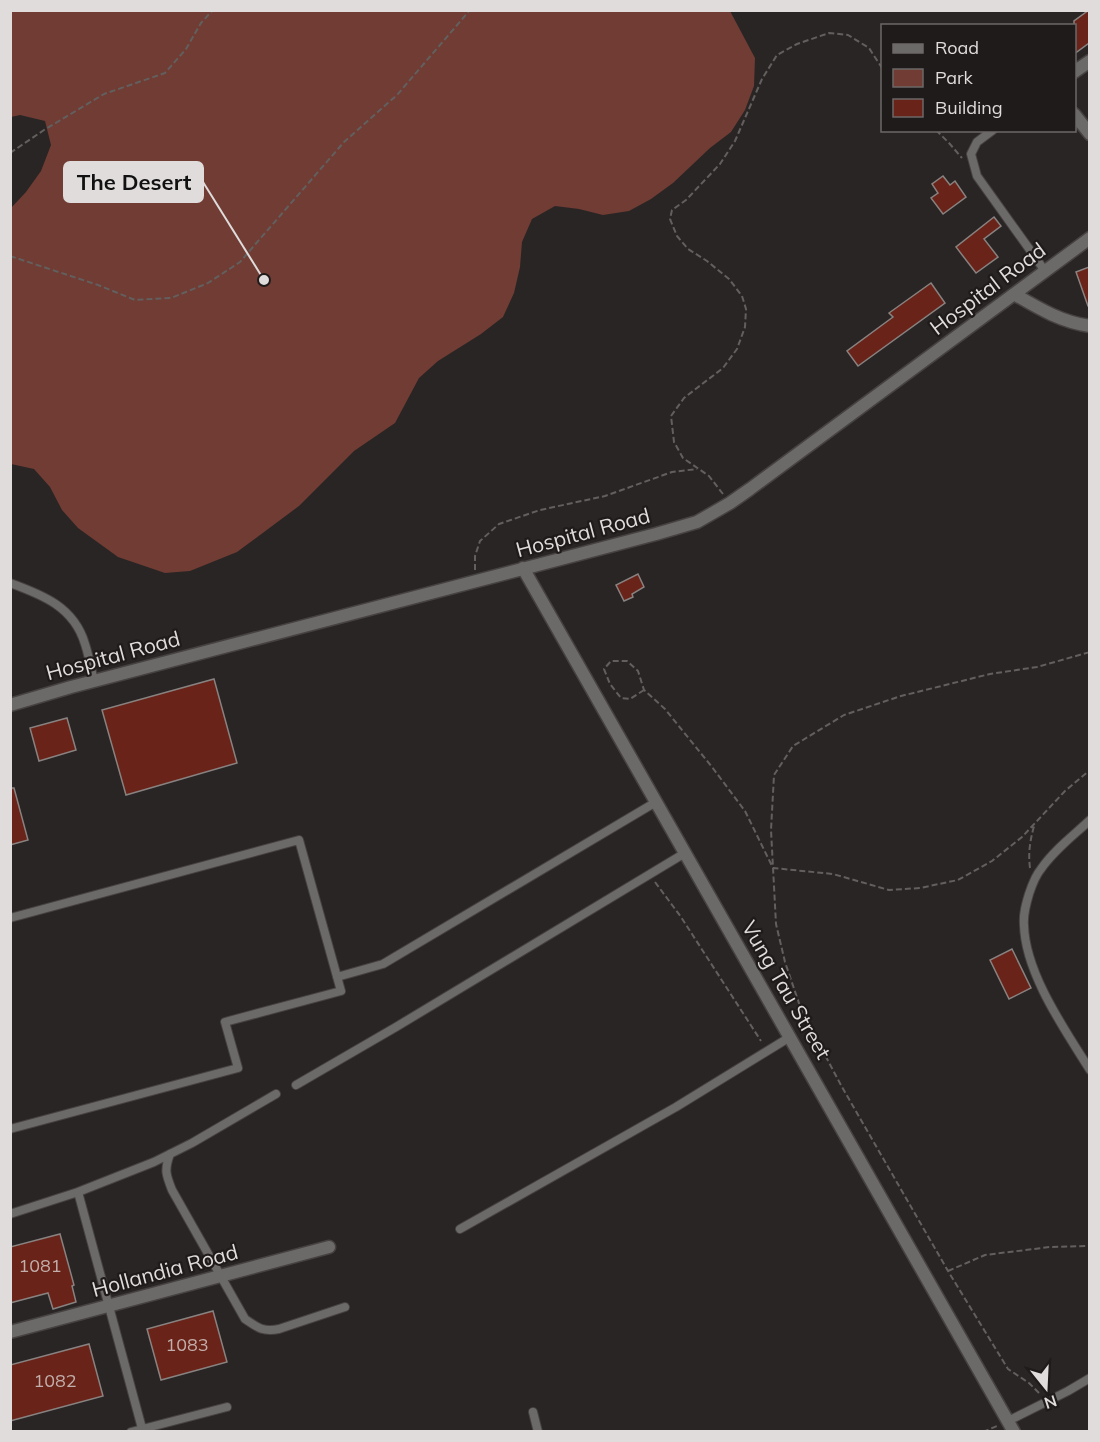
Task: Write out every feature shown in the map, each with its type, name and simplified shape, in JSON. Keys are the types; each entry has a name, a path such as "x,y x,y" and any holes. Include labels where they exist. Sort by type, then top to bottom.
{"street":[{"path":"1076,71 1089,61"},
{"path":"1076,117 1089,134"},
{"name":"Hospital Road","path":"10,705 697,522 730,503 836,427 1089,238"},
{"path":"1014,294 1061,320 1089,326"},
{"name":"Vung Tau Street","path":"523,568 1011,1426"},
{"name":"Hollandia Road","path":"10,1332 329,1247"}],"lane":[{"path":"990,132 977,142 971,154 977,176 1045,271"},
{"path":"10,583 48,598 70,615 85,642 94,681"},
{"path":"337,977 383,964 656,802"},
{"path":"1089,820 1040,870 1025,906 1023,924 1026,945 1035,971 1052,1008 1089,1070"},
{"path":"10,918 299,840 341,991 225,1022 238,1068 10,1130"},
{"path":"296,1085 685,853"},
{"path":"460,1229 676,1107 790,1037"},
{"path":"10,1214 78,1192 170,1154 276,1094"},
{"path":"170,1154 166,1176 172,1190 245,1319 256,1327 268,1331 345,1307"},
{"path":"78,1192 143,1430"},
{"path":"1011,1426 1089,1378"},
{"path":"131,1431 143,1430 227,1407"},
{"path":"533,1412 538,1431"}],"path":[{"path":"10,153 104,93 165,73 186,49 201,23 213,10"},
{"path":"10,256 135,300 171,298 208,283 240,262 344,142 397,95 470,10"},
{"path":"730,503 709,476 683,458 674,442 671,416 684,398 723,368 737,349 745,327 746,309 742,296 729,279 688,249 676,236 670,219 672,210 686,200 720,164 735,141 762,79 777,55 797,44 829,33 848,35 869,48 881,66"},
{"path":"938,132 963,159"},
{"path":"477,581 475,556 477,548 480,541 499,524 540,510 605,496 672,472 697,469"},
{"path":"1047,1402 1029,1383 1008,1369 948,1271 801,1012 784,962 776,924 771,830 774,775 793,746 843,715 901,696 990,674 1037,667 1089,652"},
{"path":"644,690 630,699 621,698 610,684 604,669 610,661 627,661 638,670 644,690 665,709 712,766 745,811 774,868"},
{"path":"774,868 833,874 889,890 920,888 958,880 992,861 1022,837 1065,791 1089,770"},
{"path":"1032,886 1028,857 1029,841 1034,824"},
{"path":"649,874 681,917 767,1051"},
{"path":"948,1271 985,1255 1050,1247 1089,1246"}],"green space":[{"path":"11,10 730,11 755,58 754,86 745,110 731,132 710,148 673,183 651,199 629,211 603,215 555,206 532,219 522,242 520,267 514,293 503,317 438,361 419,378 395,423 354,451 299,506 237,552 190,571 165,573 118,557 78,528 62,510 50,487 34,469 11,464 11,208 41,171 51,145 45,121 20,115 11,117"}],"building":[{"path":"1089,10 1089,43 1076,53 1076,24 1074,21"},
{"path":"943,176 950,185 955,181 966,197 943,214 931,198 938,193 932,184"},
{"path":"994,217 1001,226 984,239 998,257 976,273 956,247"},
{"path":"1089,267 1089,306 1088,306 1076,272"},
{"path":"931,283 945,303 858,366 847,351 893,317 889,313"},
{"path":"638,574 644,587 632,594 633,597 624,601 616,585"},
{"path":"214,679 237,763 126,795 102,710"},
{"path":"67,718 76,750 39,761 30,728"},
{"path":"10,788 14,788 28,840 10,845"},
{"path":"1012,949 1031,988 1009,999 990,960"},
{"path":"60,1234 74,1285 72,1286 76,1302 53,1309 48,1293 10,1303 10,1247"},
{"path":"213,1311 227,1362 161,1380 147,1329"},
{"path":"89,1344 103,1396 10,1421 10,1365"}],"place":[{"name":"The Desert","path":"264,280"}]}
